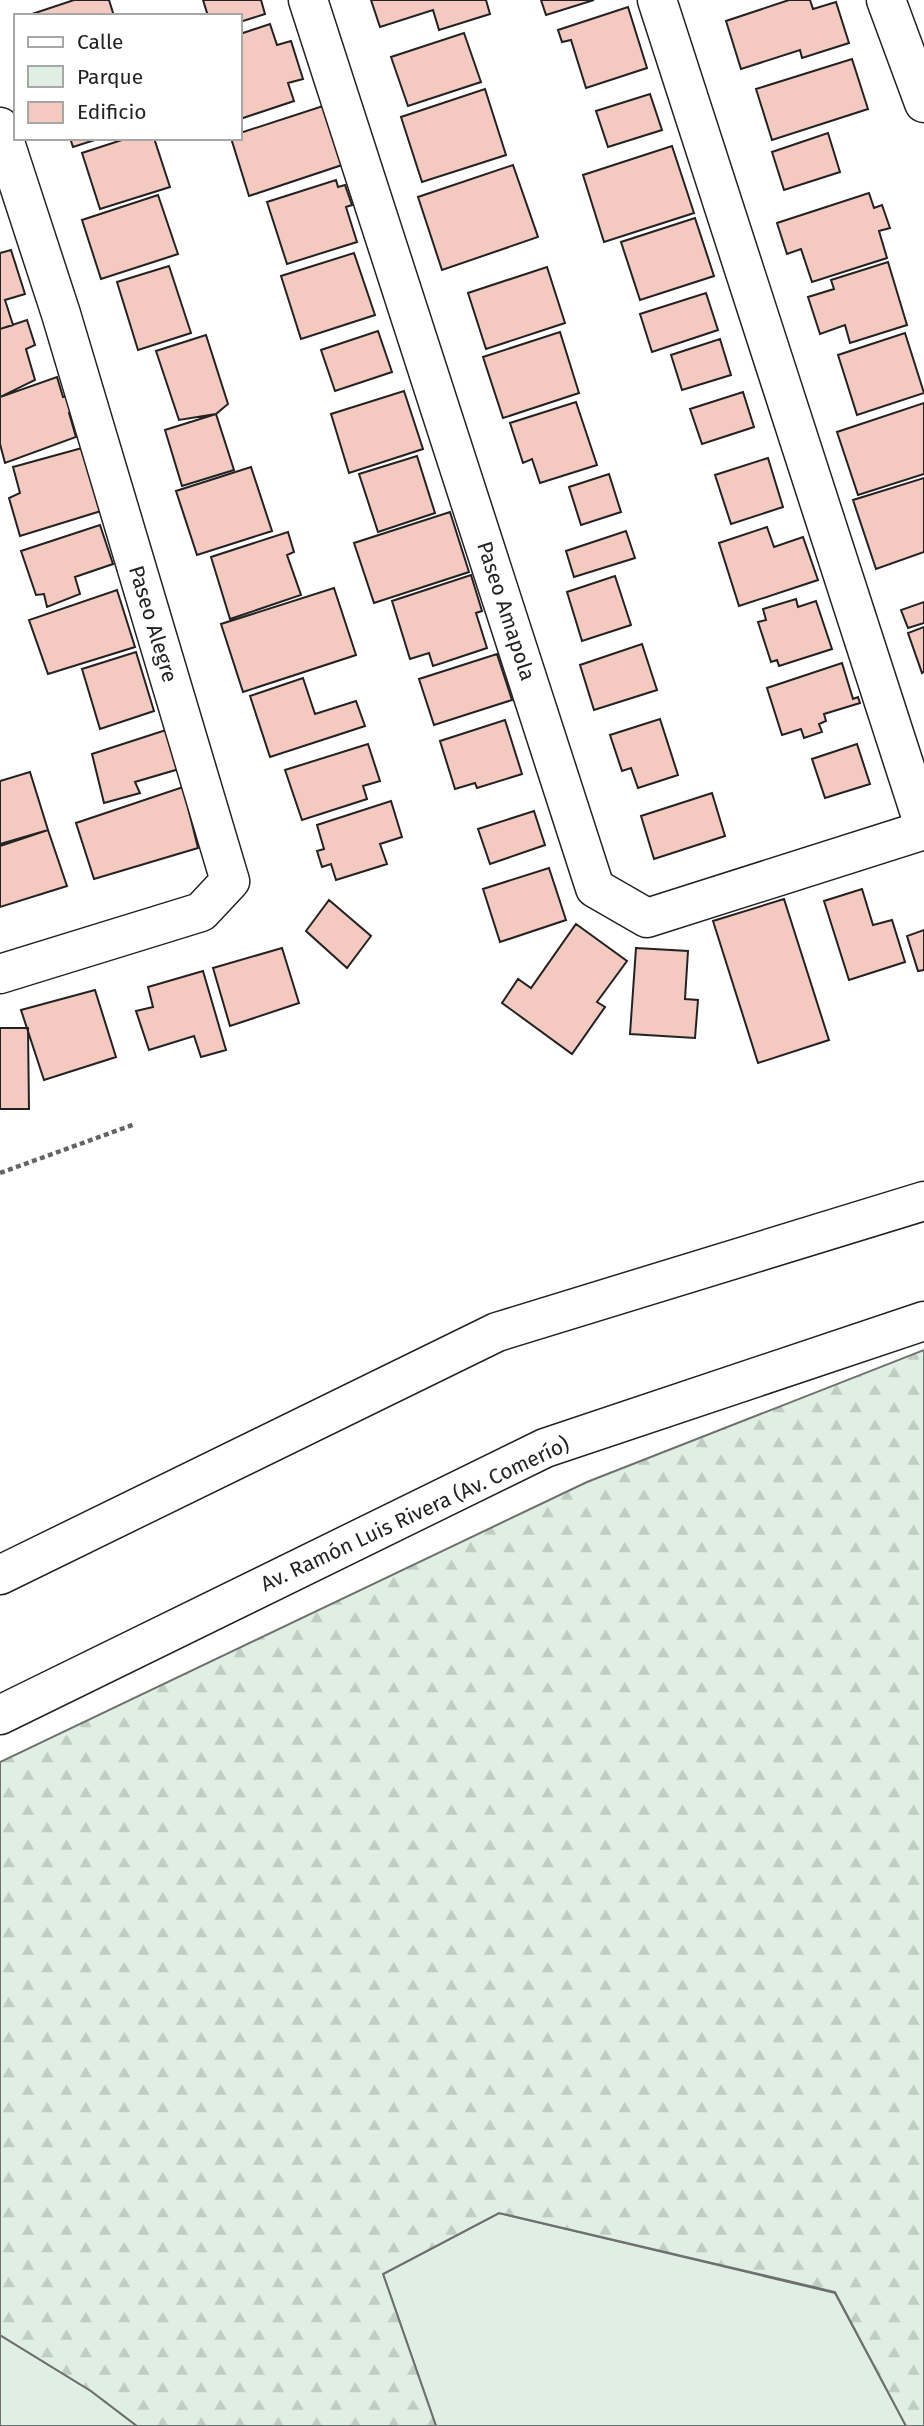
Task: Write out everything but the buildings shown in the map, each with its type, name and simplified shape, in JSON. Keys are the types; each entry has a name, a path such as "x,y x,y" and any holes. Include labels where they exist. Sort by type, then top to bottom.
{"street":[{"name":"Paseo Amapola","path":"308,0 595,888 647,918 924,828 657,0"},
{"path":"886,0 924,103"},
{"name":"Paseo Alegre","path":"0,127 61,314 230,881 201,912 0,974"},
{"path":"0,1575 497,1332 924,1201"},
{"name":"Av. Ramón Luis Rivera (Av. Comerío)","path":"0,1715 545,1448 924,1321"}],"path":[{"path":"0,1173 135,1124"}],"green space":[{"path":"924,1350 924,2426 906,2426 835,2292 499,2213 383,2274 436,2426 137,2426 91,2391 0,2335 0,1762 587,1482"},
{"path":"499,2213 835,2293 906,2426 436,2426 383,2274"},
{"path":"0,2335 91,2391 137,2426 0,2426"}]}
